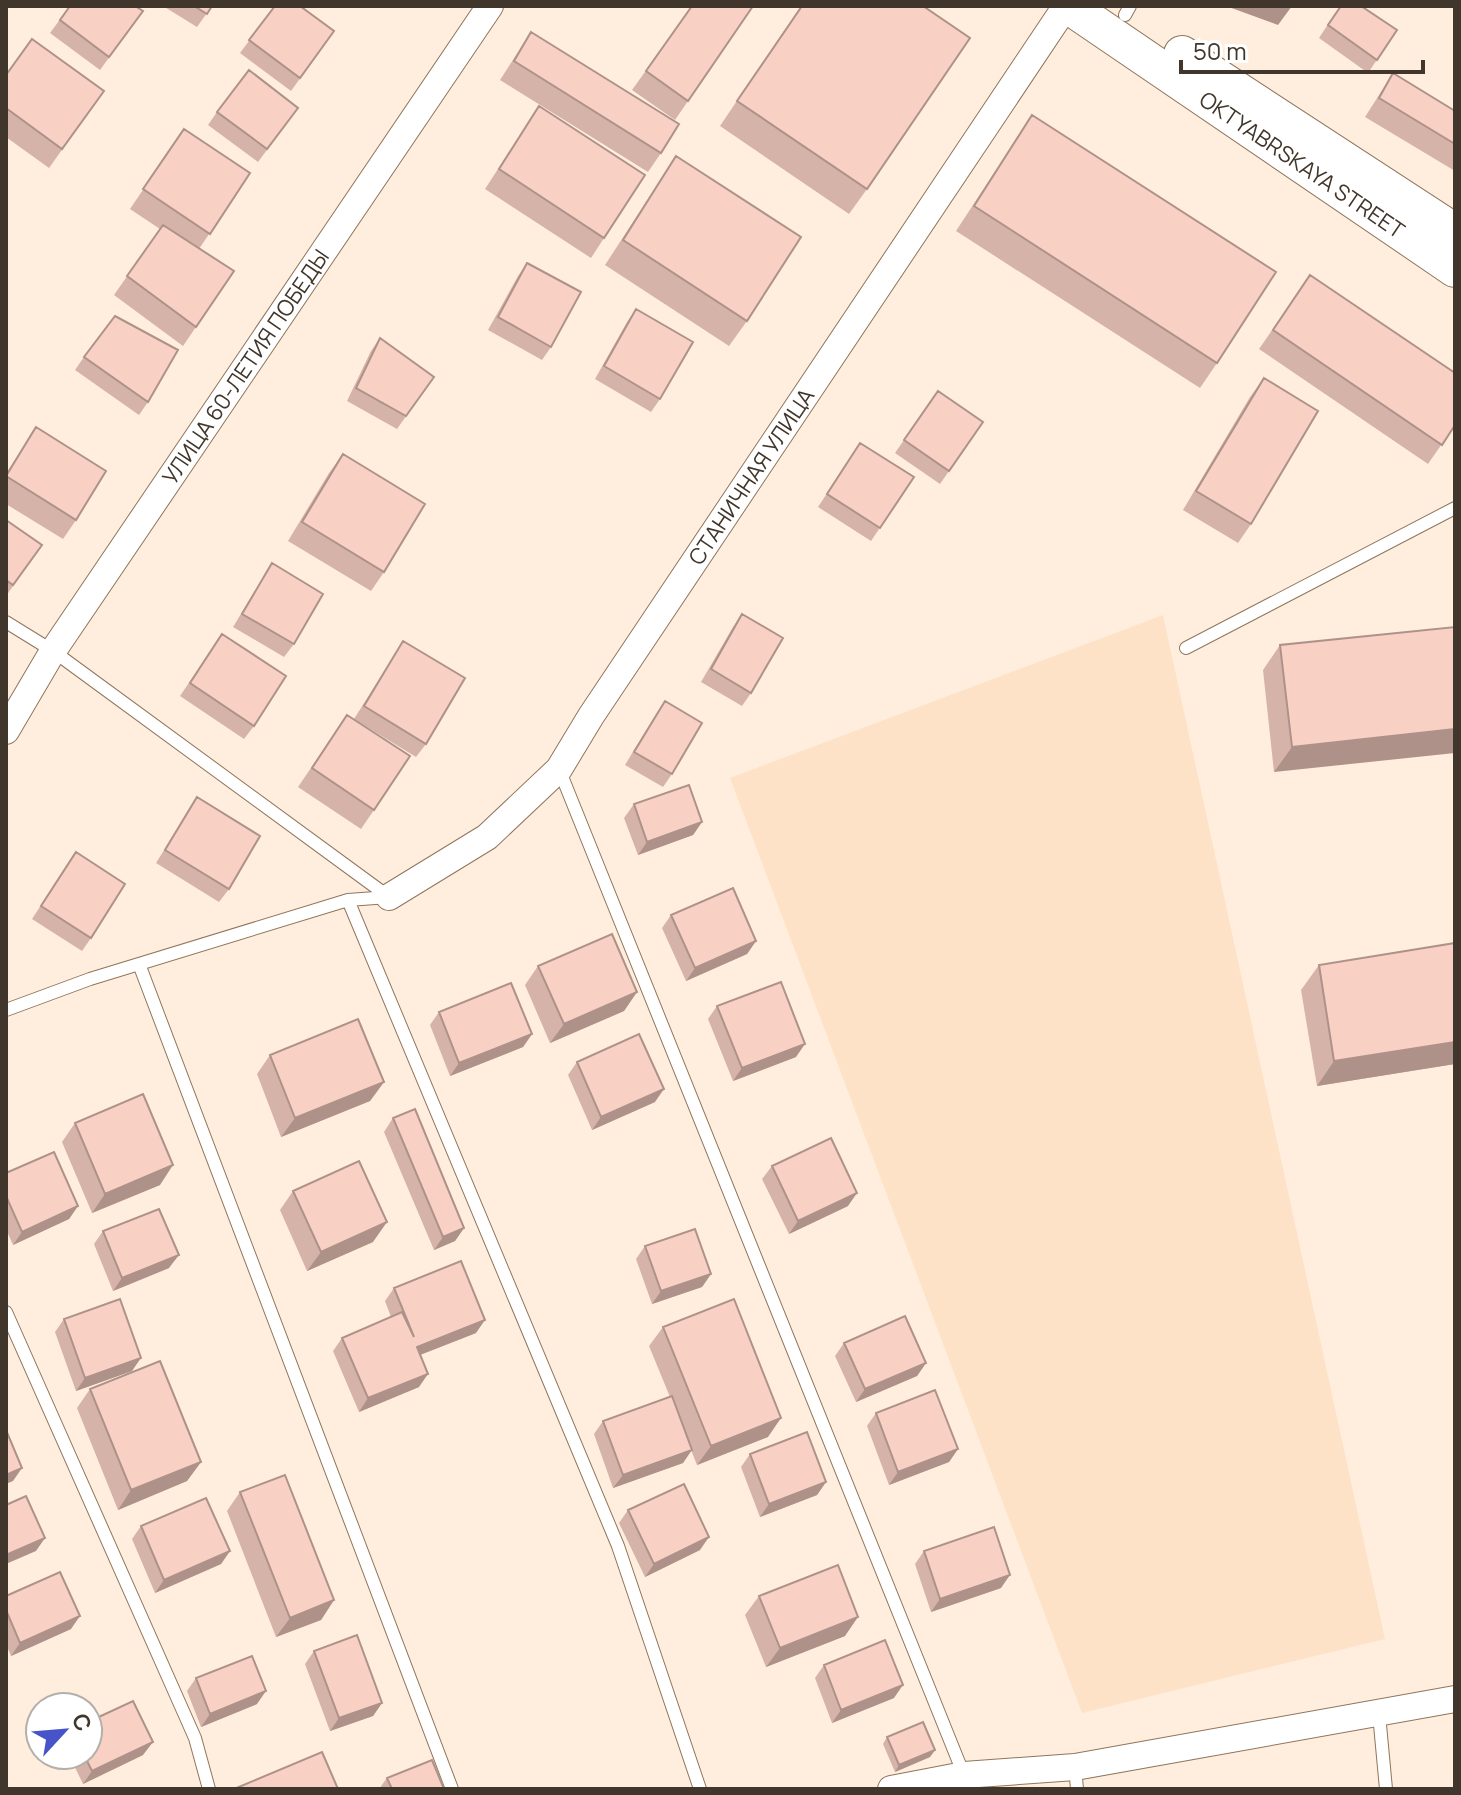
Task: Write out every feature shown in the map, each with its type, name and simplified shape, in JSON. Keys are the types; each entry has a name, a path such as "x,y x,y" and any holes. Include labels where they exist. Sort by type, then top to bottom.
{"main road":[{"name":"OKTYABRSKAYA STREET","path":"1067,6 1455,269"},
{"path":"1122,9 1455,232"}],"street":[{"name":"УЛИЦА 60-ЛЕТИЯ ПОБЕДЫ","path":"6,731 53,651 490,6"},
{"name":"СТАНИЧНАЯ УЛИЦА","path":"389,897 487,837 559,769 591,716 1067,6"},
{"path":"891,1789 964,1775 1076,1778 1455,1699"}],"lane":[{"path":"1186,648 1455,508"},
{"path":"6,622 53,651 389,897"},
{"path":"559,769 964,1775"},
{"path":"6,1010 139,964 348,900 389,897"},
{"path":"348,900 618,1546 700,1789"},
{"path":"139,964 452,1789"},
{"path":"6,1312 195,1738 209,1789"},
{"path":"1379,1714 1386,1789"}],"shaded area":[{"path":"1163,615 1385,1639 1082,1713 730,778"}],"building":[{"path":"70,6 135,6 143,11 109,57 60,20"},
{"path":"194,6 212,6 207,14"},
{"path":"275,6 300,6 334,31 300,78 249,40"},
{"path":"692,6 753,6 688,101 646,71"},
{"path":"802,6 923,6 970,38 867,189 737,101"},
{"path":"1341,6 1361,6 1397,30 1377,60 1328,25"},
{"path":"531,32 679,124 661,153 514,61"},
{"path":"32,39 104,91 62,149 6,108 6,75"},
{"path":"249,70 298,108 267,149 217,112"},
{"path":"1393,73 1455,111 1455,144 1379,98"},
{"path":"539,106 645,175 604,238 499,169"},
{"path":"1032,115 1276,272 1217,363 974,206"},
{"path":"184,129 250,173 210,234 143,189"},
{"path":"676,156 801,237 747,321 623,240"},
{"path":"163,225 234,271 196,327 127,276"},
{"path":"527,263 581,292 551,347 498,317"},
{"path":"1310,275 1455,373 1455,425 1442,445 1273,330"},
{"path":"636,309 693,342 660,399 604,366"},
{"path":"115,316 178,350 148,402 84,357"},
{"path":"380,338 434,377 406,416 356,388"},
{"path":"1264,378 1318,411 1251,524 1196,491"},
{"path":"938,391 983,422 949,471 904,440"},
{"path":"36,427 106,471 76,520 6,476"},
{"path":"860,443 914,477 880,528 827,494"},
{"path":"343,454 425,504 384,572 302,522"},
{"path":"6,520 42,545 13,585 6,580"},
{"path":"272,563 323,594 294,644 242,614"},
{"path":"742,614 783,638 751,693 711,669"},
{"path":"1455,627 1455,729 1292,747 1280,645"},
{"path":"222,634 286,676 254,726 190,683"},
{"path":"403,641 465,678 426,744 364,706"},
{"path":"665,701 702,723 672,774 634,752"},
{"path":"347,715 410,756 374,810 312,768"},
{"path":"689,785 702,822 647,842 634,804"},
{"path":"197,797 260,836 229,889 165,850"},
{"path":"76,852 125,884 91,938 41,906"},
{"path":"733,888 756,941 695,968 671,915"},
{"path":"612,934 637,992 564,1024 538,966"},
{"path":"1455,943 1455,1042 1334,1061 1319,965"},
{"path":"781,982 805,1044 742,1068 717,1006"},
{"path":"511,983 532,1034 459,1063 439,1012"},
{"path":"358,1019 384,1082 295,1118 270,1055"},
{"path":"639,1034 664,1089 601,1117 577,1062"},
{"path":"143,1094 173,1165 105,1194 75,1123"},
{"path":"415,1109 464,1228 443,1237 393,1118"},
{"path":"831,1138 857,1193 798,1221 772,1166"},
{"path":"54,1152 78,1206 22,1232 6,1196 6,1173"},
{"path":"359,1161 387,1222 321,1252 293,1191"},
{"path":"159,1209 179,1255 122,1278 103,1231"},
{"path":"695,1229 711,1274 661,1291 645,1246"},
{"path":"461,1261 485,1320 417,1347 428,1374 368,1398 342,1338 402,1312 414,1337 394,1288"},
{"path":"120,1299 141,1358 85,1378 64,1319"},
{"path":"734,1299 781,1418 711,1446 663,1327"},
{"path":"905,1316 926,1363 865,1389 844,1343"},
{"path":"160,1361 201,1462 131,1490 90,1389"},
{"path":"935,1390 958,1449 898,1472 876,1413"},
{"path":"672,1396 692,1450 623,1475 603,1421"},
{"path":"6,1430 22,1468 6,1475"},
{"path":"807,1432 826,1482 769,1504 750,1454"},
{"path":"285,1475 334,1600 290,1618 240,1492"},
{"path":"684,1484 709,1537 654,1564 628,1510"},
{"path":"26,1496 45,1538 6,1555 6,1505"},
{"path":"206,1498 230,1551 164,1580 141,1526"},
{"path":"994,1527 1010,1575 940,1599 924,1551"},
{"path":"838,1565 858,1617 780,1648 759,1596"},
{"path":"60,1572 80,1616 20,1643 6,1610 6,1596"},
{"path":"357,1635 382,1703 339,1718 314,1651"},
{"path":"885,1640 903,1685 841,1710 824,1665"},
{"path":"252,1656 266,1691 210,1714 196,1678"},
{"path":"133,1701 153,1742 104,1765 104,1715"},
{"path":"923,1722 935,1750 899,1765 887,1737"},
{"path":"322,1752 338,1789 234,1789"},
{"path":"432,1760 444,1789 392,1789 387,1778"}]}
